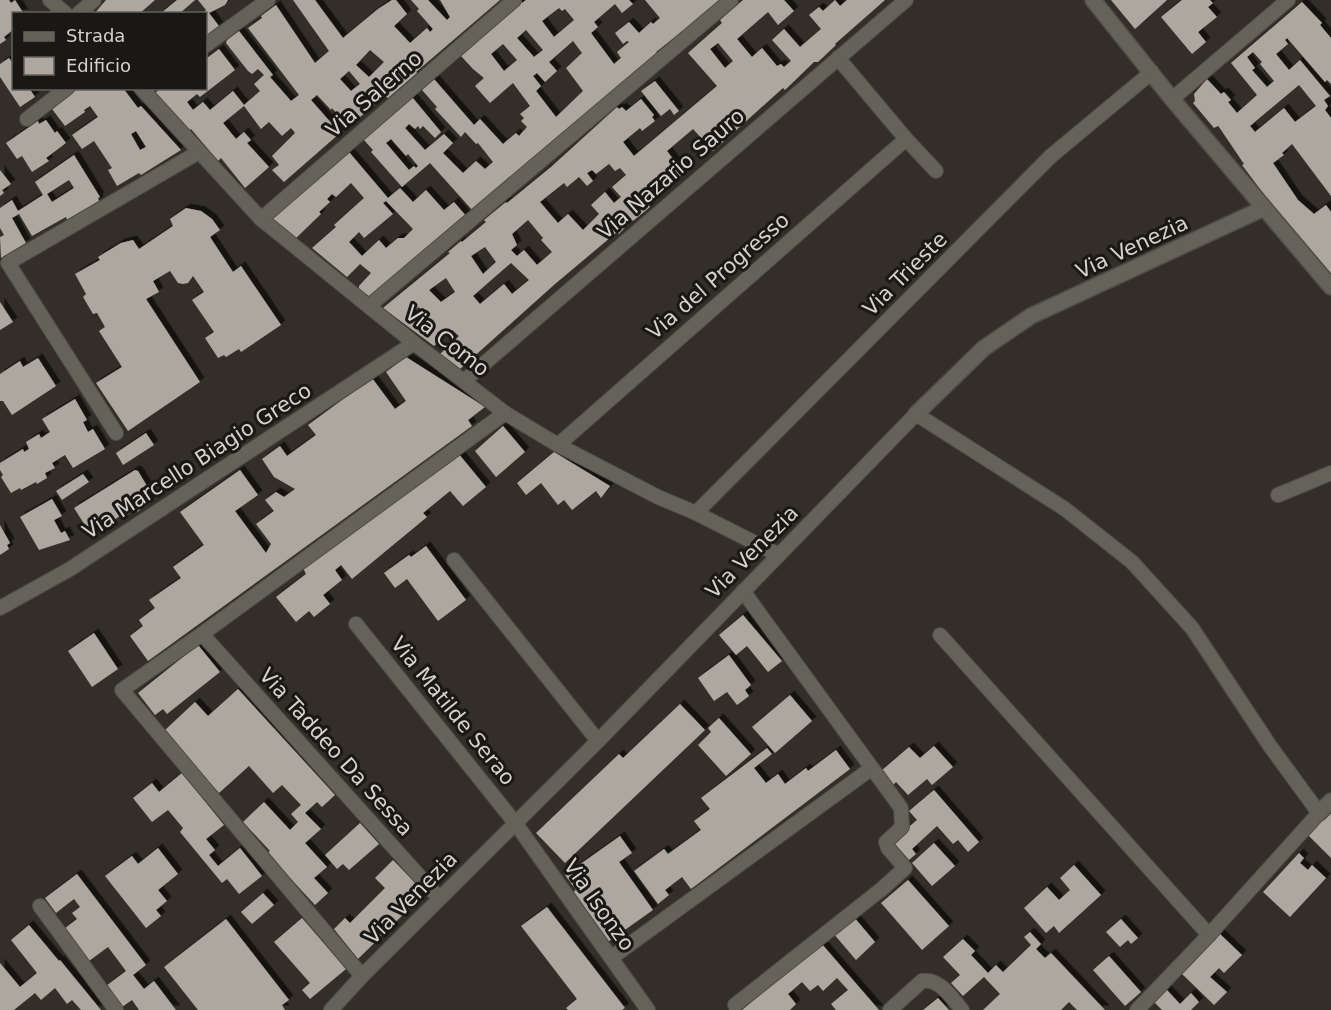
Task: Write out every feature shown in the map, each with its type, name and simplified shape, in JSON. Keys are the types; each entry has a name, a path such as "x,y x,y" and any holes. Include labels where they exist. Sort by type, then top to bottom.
{"street":[{"path":"50,0 64,12"},
{"path":"80,12 94,0"},
{"path":"207,44 268,0"},
{"name":"Via Salerno","path":"261,219 514,0"},
{"path":"369,306 731,0"},
{"name":"Via Nazario Sauro","path":"464,381 906,0"},
{"path":"1093,0 1172,99 1331,287"},
{"path":"1172,99 1288,0"},
{"path":"838,58 936,171"},
{"name":"Via Trieste","path":"696,513 1052,156 1152,72"},
{"path":"27,119 65,90"},
{"name":"Via Como","path":"144,90 261,219 414,343 505,413 558,445 658,497 696,513 779,555"},
{"name":"Via del Progresso","path":"558,445 906,139"},
{"path":"116,433 4,265 199,152"},
{"name":"Via Venezia","path":"335,1008 362,976 516,824 916,414 984,348 1031,316 1264,208"},
{"name":"Via Marcello Biagio Greco","path":"0,608 70,569 414,343"},
{"path":"362,976 122,690 505,413"},
{"path":"916,414 1065,509 1132,562 1192,628 1270,746 1319,813"},
{"path":"1278,495 1331,473"},
{"path":"454,560 598,741"},
{"path":"735,1005 883,888 904,868 886,842 902,827 901,808 743,591"},
{"name":"Via Matilde Serao","path":"356,624 516,824"},
{"name":"Via Taddeo Da Sessa","path":"202,634 440,898"},
{"path":"940,635 1209,935"},
{"path":"611,958 872,768"},
{"path":"1137,1010 1331,801"},
{"name":"Via Isonzo","path":"516,824 648,1010"},
{"path":"40,906 116,1010"},
{"path":"890,1010 926,980 937,983 962,1010"}],"building":[{"path":"0,0 9,0 11,3 15,0 23,12 12,12 12,31 4,37 6,40 0,44"},
{"path":"106,0 155,0 141,12 96,12"},
{"path":"177,0 195,0 181,12 162,12"},
{"path":"198,0 228,0 225,5 209,13 219,26 207,35 207,12 204,12 206,10"},
{"path":"293,0 315,0 343,38 378,9 396,0 407,14 394,26 410,43 427,28 430,32 433,29 417,11 419,9 411,0 428,0 447,20 450,17 440,0 500,0 388,98 385,96 348,127 317,95 311,100 340,133 284,182 272,170 279,165 272,156 295,133 291,128 282,136 269,122 261,129 244,106 223,123 236,139 244,132 251,140 247,143 269,167 245,188 221,158 218,161 191,129 189,131 154,94 159,90 207,90 207,58 219,49 235,70 200,97 197,94 187,102 193,110 203,102 210,110 233,91 244,105 260,91 254,84 264,75 258,69 252,74 248,71 226,43 239,31 273,75 270,77 291,101 299,95 248,28 276,5 315,63 329,51","holes":["370,50 384,62 369,77 356,65","349,71 360,84 351,91 340,79"]},
{"path":"526,0 629,0 633,4 622,13 615,4 594,22 598,27 591,33 614,64 621,58 617,52 629,42 623,44 615,33 629,22 639,33 651,22 653,24 660,18 645,0 722,0 656,52 658,54 638,72 636,70 636,74 512,178 511,176 508,178 473,211 430,163 402,187 371,152 373,150 363,139 412,97 441,132 435,138 423,126 415,129 409,124 405,128 425,150 444,134 453,143 443,153 463,173 476,161 485,169 493,162 478,143 476,144 465,132 461,137 435,109 437,107 422,90 434,79 474,125 480,119 503,144 516,133 519,136 527,127 521,121 524,118 520,114 530,106 513,83 490,103 475,86 484,78 461,56 479,40 478,38 503,19 501,18 521,1 522,3","holes":["559,8 562,11 565,9 574,20 554,37 542,21","526,30 543,50 534,57 517,38","573,41 582,53 566,68 583,91 556,117 536,91 541,86 533,76 537,73 545,82 557,71 549,62","503,44 517,60 504,71 491,54","391,139 418,166 409,170 386,143"]},
{"path":"743,0 784,0 794,11 778,25 768,12 737,39 752,57 762,48 777,66 781,64 784,67 791,61 772,40 784,29 800,47 821,29 809,15 819,7 823,11 835,0 840,6 847,0 885,0 818,62 814,62 785,90 783,88 713,151 693,129 667,151 684,173 648,204 650,207 555,284 460,369 440,354 459,336 452,330 434,346 383,308 486,222 484,220 551,167 617,107 619,109 622,107 626,111 641,99 654,115 652,117 655,121 642,131 640,128 623,142 634,156 717,86 688,53 722,23 720,20","holes":["718,43 733,61 725,68 710,49","609,164 615,171 620,168 626,175 612,187 621,197 614,203 605,192 591,205 599,214 583,230 568,214 558,223 540,202 564,183 567,187 579,177 587,186 593,181 587,173 592,170 596,174","528,220 552,252 537,265 524,250 517,256 511,250 517,245 512,234","485,247 496,262 483,274 471,256","511,263 529,280 512,294 504,284 480,304 473,296","446,278 455,292 441,302 429,290","419,307 425,315 417,322 410,314"]},
{"path":"1111,0 1167,0 1135,29"},
{"path":"1182,0 1210,0 1213,3 1208,7 1217,17 1198,32 1206,42 1192,54 1161,17"},
{"path":"1302,2 1322,23 1320,25 1331,38 1331,84 1327,80 1325,82 1287,38 1285,40 1288,44 1276,54 1289,70 1300,60 1330,96 1324,100 1328,106 1325,110 1331,118 1331,196 1292,144 1282,153 1284,155 1273,163 1298,200 1314,214 1326,205 1331,212 1331,277 1281,217 1242,165 1244,164 1219,127 1214,128 1193,103 1194,94 1207,79 1221,94 1224,92 1231,100 1228,102 1237,113 1257,95 1231,63","holes":["1253,52 1274,81 1267,87 1252,70 1255,68 1247,57","1299,85 1316,106 1295,122 1284,108 1255,132 1250,126"]},
{"path":"9,58 12,62 12,90 30,90 35,97 20,107 0,77 0,64"},
{"path":"655,81 679,111 674,115 670,109 661,116 641,91"},
{"path":"76,90 124,90 138,108 141,106 181,150 141,175 139,173 117,186 108,170 112,168 94,141 82,149 72,135 98,117 90,106 65,126 52,109","holes":["136,131 146,147 140,150 131,134"]},
{"path":"46,120 66,143 46,158 49,161 32,172 22,156 17,159 6,143 38,121 39,124"},
{"path":"349,152 388,198 400,188 413,202 426,190 444,210 454,202 467,217 371,298 359,289 359,286 371,273 360,264 347,277 312,248 364,198 351,183 336,197 332,194 327,199 330,202 319,212 321,214 295,239 272,219 272,215 341,156","holes":["386,201 413,229 404,238 398,238 386,248 379,240 362,256 349,242 359,232 364,238 393,214 383,203"]},
{"path":"74,155 100,197 99,201 67,220 66,217 32,236 19,214 12,218 26,243 1,258 0,237 4,235 0,228 0,208 12,200 18,211 43,195 35,182","holes":["69,180 74,188 52,202 47,194"]},
{"path":"0,170 11,184 2,190 4,193 0,196"},
{"path":"186,208 201,211 212,219 220,230 210,237 233,272 241,266 281,325 241,352 239,349 226,357 224,355 218,358 205,338 214,332 192,300 204,292 193,276 188,283 178,283 170,271 153,281 159,292 146,299 200,382 128,431 96,383 122,367 99,331 105,327 97,313 93,314 83,297 86,294 75,274 100,260 98,257 121,243 133,240 139,249 173,226 170,219"},
{"path":"0,302 13,322 0,330"},
{"path":"406,357 485,407 468,420 472,426 148,661 130,636 143,626 139,620 155,608 149,600 181,578 173,567 204,545 180,512 240,470 258,495 235,511 266,553 271,544 256,524 274,511 265,500 276,492 284,497 295,489 274,477 262,459 280,446 287,456 316,435 308,425 372,378 395,409 406,401 386,372"},
{"path":"38,358 56,386 12,415 3,401 0,401 0,374 20,361 23,367"},
{"path":"75,399 87,420 83,422 88,432 93,429 105,449 73,468 65,455 52,463 55,468 45,473 47,478 11,493 1,477 3,475 0,463 23,449 24,452 29,449 26,442 39,434 41,438 50,432 42,419"},
{"path":"503,426 525,452 496,477 475,451"},
{"path":"146,433 154,445 123,465 116,453"},
{"path":"554,452 610,486 601,498 596,491 572,510 564,500 558,505 541,483 526,495 517,483"},
{"path":"458,453 486,487 463,506 450,491 423,513 427,517 352,579 341,565 335,570 342,580 323,595 330,604 314,617 309,611 296,622 276,597 306,574 303,568"},
{"path":"135,470 147,486 142,490 150,503 137,512 135,509 122,519 120,516 114,520 111,516 88,530 74,508"},
{"path":"83,474 89,482 62,500 56,491"},
{"path":"52,499 62,516 54,520 61,533 65,531 70,540 39,550 20,517"},
{"path":"0,525 10,543 7,545 9,549 0,555"},
{"path":"426,546 466,600 438,621 407,579 395,588 384,573"},
{"path":"743,615 782,661 768,672 747,646 736,655 719,635"},
{"path":"94,633 118,669 92,687 68,651"},
{"path":"198,645 220,672 167,714 163,709 155,715 138,693"},
{"path":"729,655 751,685 745,690 749,696 737,705 727,692 714,701 698,678"},
{"path":"238,689 335,795 322,807 317,802 305,813 321,829 305,843 327,867 314,878 328,893 315,905 267,853 270,851 243,822 264,802 290,830 298,822 291,814 301,805 282,785 273,793 249,766 219,793 163,732 195,702 208,716"},
{"path":"790,695 812,721 775,753 752,727"},
{"path":"680,704 705,730 565,863 536,833 619,754 623,758"},
{"path":"719,718 751,754 726,776 698,745 711,732 708,728"},
{"path":"934,746 953,767 932,785 927,779 908,795 896,782 893,785 881,771 909,747 920,758"},
{"path":"767,748 772,754 754,768 766,783 778,774 785,784 806,768 808,771 836,750 850,769 691,889 682,877 665,890 669,895 658,904 634,871 664,849 668,854 701,830 694,821 710,809 701,798"},
{"path":"182,773 224,825 206,839 215,850 209,855 218,866 240,848 262,876 239,894 227,879 222,883 180,832 183,828 168,810 152,822 133,798 152,783 159,792"},
{"path":"934,790 979,842 968,852 958,840 953,844 937,826 912,849 916,854 909,860 892,841 917,820 909,811"},
{"path":"1331,811 1331,858 1307,834"},
{"path":"360,823 379,844 349,870 343,864 337,869 325,855"},
{"path":"620,836 632,853 619,862 653,910 605,944 570,894 576,890 565,875"},
{"path":"934,843 955,866 932,886 912,863"},
{"path":"158,848 178,874 158,890 167,901 156,910 161,916 146,928 105,876 132,856 138,864"},
{"path":"1299,853 1304,858 1300,863 1308,870 1312,865 1326,878 1290,917 1263,892"},
{"path":"393,860 425,893 358,959 334,929 345,918 350,923 385,888 375,878"},
{"path":"1074,865 1101,895 1059,933 1054,926 1046,933 1024,908 1047,887 1059,900 1070,890 1060,878"},
{"path":"77,874 146,965 133,975 144,989 154,981 176,1010 139,1010 132,1000 122,1007 106,986 126,971 108,947 89,961 64,929 77,919 72,913 80,907 74,899 56,913 45,898"},
{"path":"908,880 949,926 922,950 881,903"},
{"path":"263,893 274,905 252,924 241,912"},
{"path":"547,907 625,1008 622,1010 568,1010 566,1008 577,999 521,926"},
{"path":"853,916 875,942 856,960 833,933"},
{"path":"302,918 346,969 310,999 302,990 310,983 274,942"},
{"path":"226,919 289,1000 282,1005 285,1010 198,1010 164,967"},
{"path":"1121,919 1138,938 1131,944 1128,940 1120,947 1106,932"},
{"path":"29,925 101,1010 81,1010 72,1000 67,1004 55,988 41,1000 35,993 14,1010 0,1010 0,963 20,987 37,973 11,940"},
{"path":"1030,932 1041,944 1036,949 1045,958 1051,953 1105,1010 1077,1010 1069,1002 1061,1010 983,1010 1000,994 984,977 963,996 951,983 960,975 943,957 963,939 975,951 971,955 988,973 996,965 1003,972 1031,945 1024,937"},
{"path":"1220,934 1242,955 1224,973 1219,968 1210,977 1227,992 1214,1005 1181,973"},
{"path":"821,943 879,1010 836,1010 831,1004 848,990 837,978 823,991 818,985 810,991 802,982 788,994 796,1004 790,1010 742,1010"},
{"path":"1109,956 1141,992 1125,1006 1093,970"},
{"path":"1166,989 1180,1004 1191,993 1199,1002 1191,1010 1162,1010 1154,1002"},
{"path":"938,998 949,1010 923,1010"}]}
